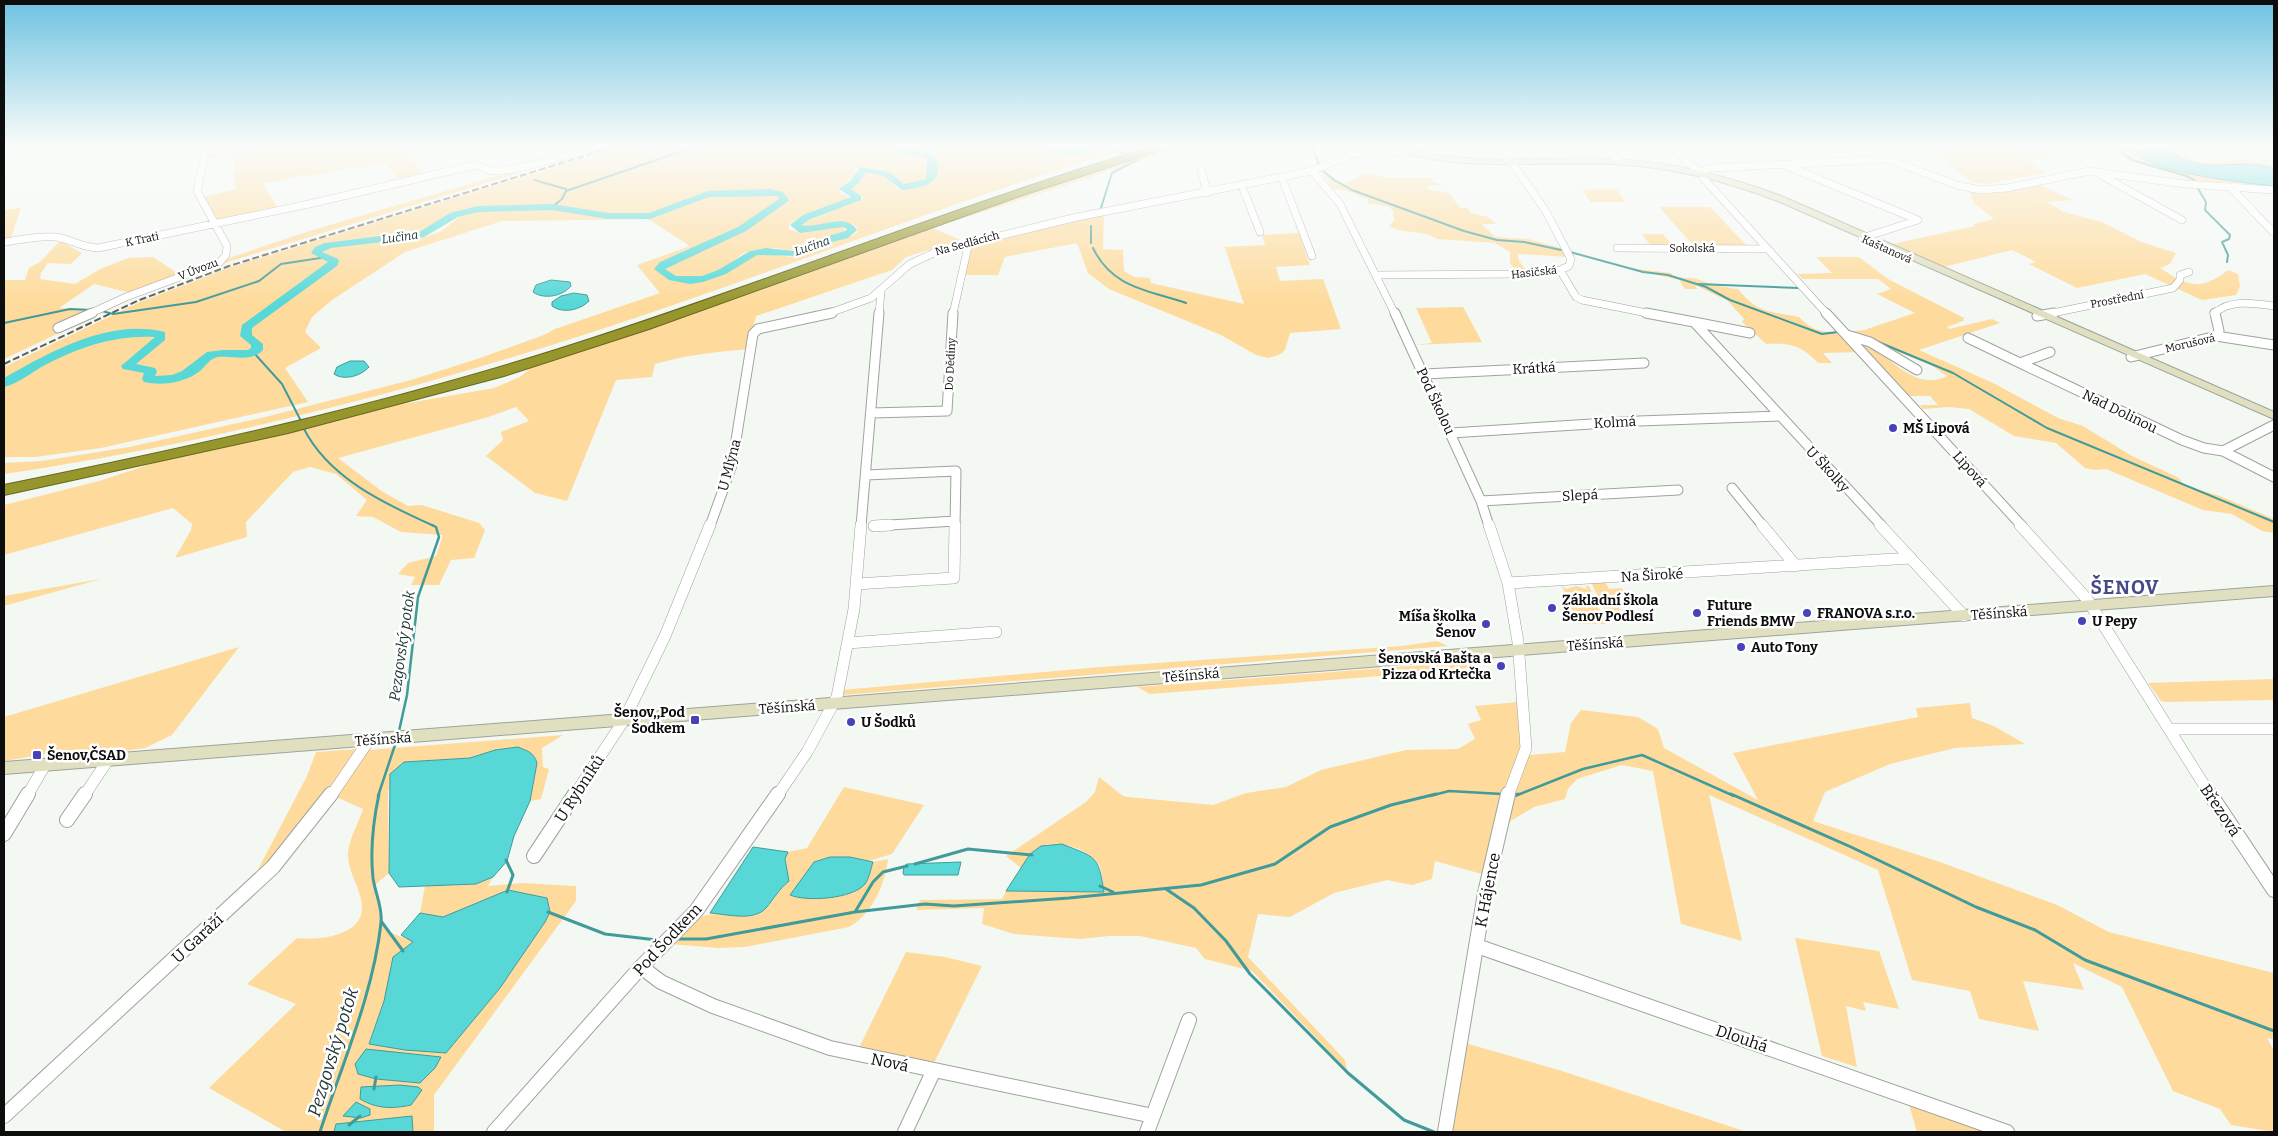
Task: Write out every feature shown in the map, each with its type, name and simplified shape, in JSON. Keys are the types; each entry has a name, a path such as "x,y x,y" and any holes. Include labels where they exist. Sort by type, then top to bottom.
{"highway":[{"path":"4,482 255,428 380,397 522,358 600,333 985,198"},
{"path":"4,490 215,446 470,381 606,339 1006,198"}],"main road":[{"name":"Kaštanová","path":"1771,198 2274,416"},
{"name":"Kaštanová","path":"2134,356 2274,420"},
{"name":"Těšínská","path":"4,768 2274,591"}],"street":[{"name":"V Úvozu","path":"58,328 126,297 220,262 229,251 200,198"},
{"name":"K Trati","path":"4,242 54,237 69,241 83,248 92,249 334,198"},
{"name":"Na Sedlácích","path":"883,289 908,265 927,254 1043,224 1180,198"},
{"path":"1247,198 1260,232"},
{"path":"1290,198 1312,256"},
{"name":"Pod Školou","path":"1336,198 1424,374 1481,501 1508,583 1518,649"},
{"name":"Hasičská","path":"1376,275 1521,274 1560,270 1569,266 1571,259 1537,198"},
{"name":"Lipová","path":"1721,198 1846,335 1898,389 2092,606"},
{"path":"1864,237 1918,220 1865,198"},
{"path":"2142,198 2182,220"},
{"path":"2242,198 2274,232"},
{"name":"Do Dědiny","path":"871,413 947,411 952,310 968,242"},
{"name":"Sokolská","path":"1617,248 1768,249"},
{"path":"1560,270 1576,297 1582,300 1750,333"},
{"name":"Prostřední","path":"2039,315 2174,288 2180,280 2180,275 2189,272"},
{"path":"833,703 838,692 848,643 856,584 883,289"},
{"name":"U Mlýna","path":"624,720 665,636 708,531 732,465 753,334 758,329 830,312 870,298 883,289"},
{"path":"2216,336 2219,331 2214,313 2223,306 2240,303 2274,306"},
{"name":"U Školky","path":"1694,322 1964,616"},
{"path":"1846,335 1870,342 1917,370"},
{"name":"Morušová","path":"2134,356 2216,336 2274,345"},
{"name":"Nad Dolinou","path":"1968,338 2182,440 2204,448 2223,451 2274,477"},
{"path":"2020,363 2050,352"},
{"name":"Krátká","path":"1424,374 1644,363"},
{"name":"Kolmá","path":"1451,432 1639,421 1780,416"},
{"path":"2223,451 2274,425"},
{"path":"856,584 954,578 956,471 866,475"},
{"path":"1732,488 1796,566"},
{"name":"Slepá","path":"1481,501 1678,490"},
{"path":"874,526 955,521"},
{"name":"Na Široké","path":"1508,583 1911,558"},
{"name":"Březová","path":"2092,606 2169,728 2270,878 2274,890"},
{"path":"848,643 996,632"},
{"name":"K Hájence","path":"1445,1132 1485,893 1500,823 1526,748 1518,649"},
{"name":"Pod Šodkem","path":"494,1132 641,967 696,911 807,752 833,703"},
{"name":"U Rybníků","path":"534,856 624,720"},
{"path":"2169,728 2274,729"},
{"name":"U Garáží","path":"4,1116 272,867 324,804 369,740"},
{"path":"67,820 108,760"},
{"path":"4,834 45,765"},
{"name":"Dlouhá","path":"1477,946 2007,1132"},
{"name":"Nová","path":"641,967 661,982 713,1006 830,1048 1153,1116"},
{"path":"1147,1132 1189,1020"},
{"path":"904,1132 934,1070"}],"shaded area":[{"path":"204,198 272,198 278,208 216,220"},
{"path":"421,198 437,198 225,263 131,299 4,359 4,280 25,280 29,268 40,262 60,241 82,253 71,264 48,263 41,273 40,279 75,284 100,269 128,258 153,257 180,275 131,293 94,284 59,308 101,309 235,256 309,231"},
{"path":"454,198 850,198 849,200 808,213 789,224 789,229 803,232 838,226 845,227 843,234 814,241 791,251 776,248 753,250 742,254 733,261 740,263 749,257 763,253 780,256 799,255 820,245 857,233 857,227 844,222 830,222 809,227 802,227 801,224 864,198 975,198 638,317 404,389 165,446 4,474 4,463 42,461 129,447 261,418 411,380 480,358 544,335 555,329 660,293 637,265 690,246 648,219 502,221 405,252 332,300 312,317 305,332 321,348 285,368 308,402 101,448 35,457 4,457 4,367 140,302 231,267","holes":["508,207 509,211 466,214 443,230 418,238 399,239 394,237 429,231 452,215 467,210"]},
{"path":"1015,198 1026,198 933,228 960,240 906,257 892,270 756,316 748,349 678,358 655,364 652,377 616,380 567,501 535,493 486,456 503,440 501,432 529,421 516,407 485,418 338,458 383,492 408,506 422,505 479,523 485,530 474,558 451,560 439,585 411,585 415,577 398,574 408,563 436,556 443,535 401,532 373,517 356,516 367,500 336,474 310,467 293,472 246,522 247,537 175,558 191,530 192,524 173,508 4,555 4,505 99,481 157,462 397,405 494,388 520,377 534,365"},
{"path":"1365,198 1453,198 1460,208 1467,208 1471,213 1488,217 1496,224 1482,224 1495,237 1528,239 1561,248 1567,257 1518,254 1519,261 1527,271 1517,272 1510,263 1510,252 1495,243 1437,239 1426,234 1389,226 1394,221 1393,211 1388,206 1369,204 1367,203 1368,199"},
{"path":"1588,198 1622,198 1625,202 1591,202"},
{"path":"1972,198 2069,198 2073,200 2047,202 2064,212 2102,222 2141,242 2176,253 2170,264 2160,268 2178,279 2194,284 2202,284 2210,282 2228,270 2238,274 2240,286 2236,295 2202,300 2145,274 2077,288 2029,264 2036,262 2012,250 1944,267 1893,244 1975,226 1973,224 1994,219 1974,203"},
{"path":"1659,207 1710,207 1746,245 1693,245"},
{"path":"21,208 10,240 4,241 4,210"},
{"path":"1104,215 1103,249 1123,250 1124,271 1134,277 1150,278 1151,283 1244,304 1225,248 1223,247 1265,245 1262,235 1299,233 1310,265 1276,267 1280,281 1323,279 1341,329 1290,333 1285,350 1281,354 1269,358 1256,355 1221,335 1109,289 1088,273 1077,243 1005,257 998,275 963,275 971,243"},
{"path":"1642,234 1663,234 1673,246 1651,246"},
{"path":"1816,257 1859,257 1888,279 1964,318 1963,321 1947,327 1949,329 1992,319 2000,323 1919,350 1993,383 2058,418 2083,426 2132,456 2179,478 2184,485 2220,496 2274,519 2274,533 2262,531 2232,514 2203,510 2106,469 2095,470 2085,468 2056,443 2014,436 1969,409 1949,407 1923,409 1920,405 1938,405 1930,396 1909,396 1852,338 1868,344 1896,366 1916,377 1936,380 1947,376 1931,365 1847,332 1864,330 1915,313 1877,294 1891,289 1878,279 1803,279 1797,274 1832,273"},
{"path":"1629,268 1671,273 1676,277 1694,278 1738,289 1752,303 1765,310 1799,317 1818,330 1829,332 1841,331 1861,352 1823,353 1832,363 1818,363 1806,352 1795,346 1766,344 1742,322 1744,319 1728,301 1695,285 1697,289 1685,289 1679,280"},
{"path":"1463,307 1482,342 1413,345 1432,343 1416,308"},
{"path":"101,579 4,606 4,596"},
{"path":"1604,579 1609,589 1622,588 1635,615 1633,615 1625,598 1615,598 1622,615 1607,615 1590,580"},
{"path":"1562,586 1566,589 1576,586 1587,589 1586,586 1589,586 1606,624 1578,624"},
{"path":"1437,641 1448,646 842,695 842,690 1100,667 1402,646"},
{"path":"239,647 172,735 145,748 117,752 63,751 4,761 4,717"},
{"path":"1463,662 1469,668 1450,670 1440,676 1406,674 1150,694 1137,687"},
{"path":"2274,679 2274,700 2165,702 2161,701 2148,683"},
{"path":"1518,702 1522,745 1482,874 1435,861 1432,879 1412,885 1387,880 1334,893 1290,917 1258,914 1248,957 1345,1060 1347,1070 1252,971 1205,959 1196,948 1140,936 1109,936 1080,939 1014,934 982,924 984,908 916,910 920,900 1002,899 1006,891 1104,892 1099,865 1095,859 1081,850 1054,844 1039,847 1031,854 1021,868 1006,856 1086,802 1095,792 1099,777 1123,796 1213,805 1246,793 1286,787 1321,770 1406,750 1458,749 1475,739 1468,724 1481,720 1475,706"},
{"path":"1970,703 1972,718 1994,726 2025,744 1955,748 1890,764 1825,792 1813,821 1940,862 2057,905 2109,932 2274,973 2274,1040 2267,1038 2274,1051 2274,1132 2231,1125 2220,1109 2173,1091 2122,987 2073,963 2084,990 2023,981 2039,1031 1979,1019 1970,991 1912,980 1878,870 1709,795 1742,941 1681,924 1653,771 1622,765 1577,779 1568,789 1565,799 1534,807 1504,825 1529,755 1565,752 1571,723 1581,710 1638,717 1658,729 1664,748 1758,800 1733,753 1918,717 1916,708"},
{"path":"563,735 542,748 543,767 549,769 541,799 530,801 537,762 535,756 495,750 470,758 404,762 388,791 389,873 375,885 381,921 391,933 413,941 384,1001 369,1044 446,1053 500,988 550,912 443,917 420,913 425,886 476,884 493,877 488,886 522,883 576,886 576,901 434,1095 434,1132 413,1132 411,1116 336,1124 334,1132 286,1132 209,1088 296,1004 247,984 297,938 327,937 338,934 356,924 361,916 361,900 348,860 348,853 352,836 363,809 334,796 368,750","holes":["403,1054 441,1057 419,1083 376,1079 358,1074 355,1064"]},
{"path":"357,749 295,833 268,865 253,879 307,776 316,752"},
{"path":"844,787 924,805 892,854 869,861 850,857 814,862 790,895 830,897 850,894 859,890 865,884 873,862 888,859 880,889 871,907 864,915 849,927 745,947 718,948 670,944 694,921 707,915 753,916 764,911 789,881 785,859 788,852 807,848"},
{"path":"1795,938 1879,951 1899,1009 1863,1002 1866,1011 1846,1006 1857,1067 1822,1056"},
{"path":"906,952 945,957 982,966 933,1065 858,1050"},
{"path":"1465,1043 1559,1070 1747,1132 1450,1132"},
{"path":"1909,1105 1985,1131 1985,1132 1917,1132"}],"water":[{"path":"551,280 570,282 571,286 553,296 542,296 533,292 536,285"},
{"path":"574,293 587,295 589,301 581,307 571,310 561,310 552,306 552,302 561,296"},
{"path":"350,361 364,361 369,367 362,373 347,377 334,374 337,367"},
{"path":"518,747 532,754 537,763 530,801 514,836 507,861 493,877 476,884 399,887 389,873 390,774 404,762 470,758 495,750"},
{"path":"1062,844 1094,859 1100,871 1104,892 1006,891 1030,854 1041,846"},
{"path":"753,847 788,852 785,859 789,881 766,908 754,915 740,916 710,913"},
{"path":"830,857 850,857 873,862 865,884 850,893 829,898 818,899 790,895 814,862"},
{"path":"961,862 958,875 904,875 903,873 904,866 907,864"},
{"path":"508,890 547,898 550,912 500,988 446,1053 405,1050 369,1044 384,1001 393,957 413,942 401,935 420,913 443,917"},
{"path":"366,1049 441,1057 435,1068 420,1083 376,1079 358,1074 355,1064"},
{"path":"400,1085 418,1087 422,1090 411,1105 385,1107 372,1105 360,1099 361,1087"},
{"path":"356,1102 370,1109 370,1115 361,1118 343,1116"},
{"path":"412,1116 413,1132 334,1132 336,1124"}],"waterway":[{"path":"552,207 562,198"},
{"name":"Lučina","path":"4,383 60,353 79,345 118,334 161,334 161,338 127,366 151,371 148,379 154,380 167,380 187,374 205,359 217,353 252,353 257,350 257,344 246,336 246,327 333,264 334,261 316,253 319,249 329,245 424,234 454,215 478,209 552,207 608,216 650,216 697,198"},
{"name":"Lučina","path":"783,198 784,200 771,211 742,229 664,264 659,269 667,276 676,279 703,279 722,272 753,253 766,251 794,254 820,241 844,236 852,230 844,224 800,230 795,225 807,217 858,198"},
{"path":"1100,211 1104,198"},
{"path":"1374,198 1464,231 1497,240 1524,242 1561,250"},
{"path":"2204,198 2206,202 2205,210 2230,235 2229,239 2222,242 2228,255 2227,262"},
{"path":"1091,226 1091,243"},
{"path":"1093,248 1110,272 1121,280 1132,286 1186,303"},
{"path":"1570,252 1643,272 1668,275 1706,287 1730,300 1822,334 1838,332"},
{"path":"102,311 113,314 196,302 259,281 281,264 327,257"},
{"path":"1698,284 1799,288"},
{"path":"4,323 70,309 91,310"},
{"path":"1876,341 1953,373 2047,428 2274,522"},
{"name":"Pezgovský potok","path":"253,352 282,384 301,421"},
{"name":"Pezgovský potok","path":"303,427 327,461 343,475 378,498 434,526"},
{"name":"Pezgovský potok","path":"399,731 407,695 418,597 439,537 434,526"},
{"name":"Pezgovský potok","path":"378,796 395,745"},
{"path":"1515,796 1583,769 1642,755 1734,796"},
{"path":"1430,796 1449,791 1502,794"},
{"name":"Pezgovský potok","path":"379,794 372,857 373,878 380,906 381,921"},
{"path":"855,912 925,904 954,906 1069,898 1201,885 1275,864 1330,827 1391,805 1436,794"},
{"path":"1514,796 1518,794"},
{"path":"1731,794 1851,847 1976,907 2035,930 2085,960 2274,1031"},
{"path":"915,864 968,849 1032,855"},
{"path":"506,860 513,875 507,892"},
{"path":"855,912 873,882 883,872 907,866"},
{"path":"1100,886 1113,892"},
{"path":"1166,889 1194,908 1226,941 1250,974 1348,1073 1404,1120 1434,1132"},
{"path":"548,912 605,934 657,940"},
{"path":"678,939 706,939 855,912"},
{"name":"Pezgovský potok","path":"320,1132 364,1003 377,950 381,921"},
{"path":"381,921 403,951"},
{"path":"374,1089 376,1077"},
{"path":"349,1125 360,1116"}],"railway":[{"path":"4,364 137,301 229,266 449,198"}],"place":[{"name":"MŠ Lipová","path":"1893,428"},
{"name":"Základní škola Šenov Podlesí","path":"1552,608"},
{"name":"Future Friends BMW","path":"1697,613"},
{"name":"FRANOVA s.r.o.","path":"1807,613"},
{"name":"U Pepy","path":"2082,621"},
{"name":"Míša školka Šenov","path":"1486,624"},
{"name":"Auto Tony","path":"1741,647"},
{"name":"Šenovská Bašta a Pizza od Krtečka","path":"1501,666"},
{"name":"Šenov,,Pod Šodkem","path":"695,720"},
{"name":"U Šodků","path":"851,722"},
{"name":"Šenov,ČSAD","path":"37,755"}],"district":[{"name":"ŠENOV","path":"2125,587"}]}
